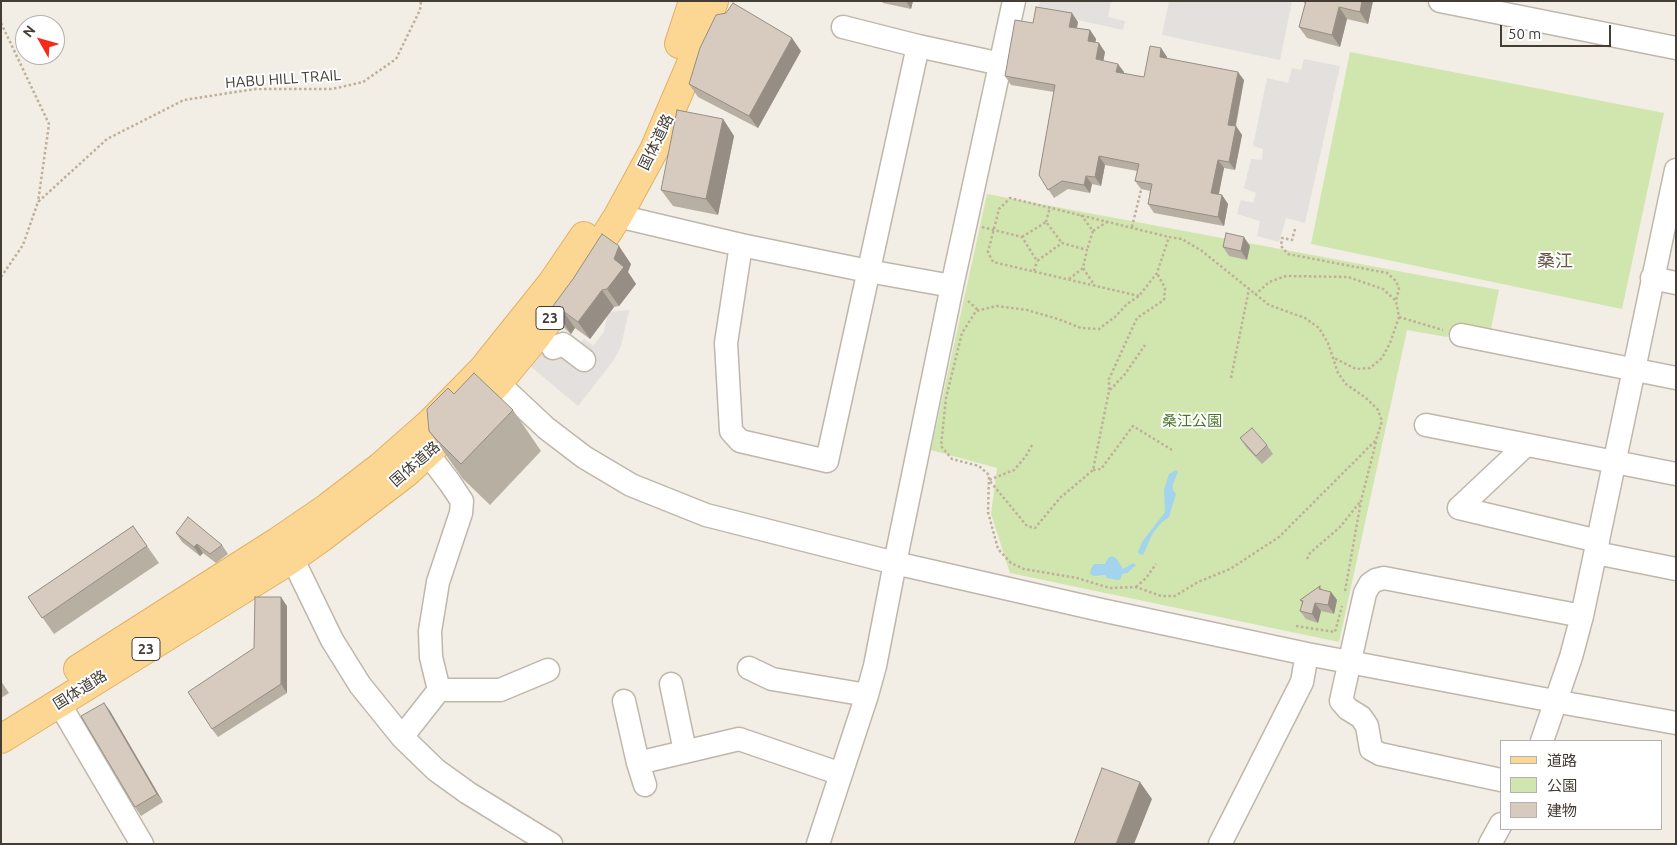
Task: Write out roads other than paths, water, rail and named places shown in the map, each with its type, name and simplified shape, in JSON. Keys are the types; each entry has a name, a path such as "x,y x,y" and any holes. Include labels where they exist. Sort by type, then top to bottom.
{"main road":[{"name":"国体道路","path":"1,739 59,704 284,551 328,506 380,467 430,423 483,369 552,283 601,212 639,141 659,98 675,57 693,1"},
{"name":"国体道路","path":"1,718 375,498 428,454 498,383 537,336 572,288 618,216 662,133 714,1"}],"street":[{"path":"818,844 867,695 882,635 895,563 960,293 1014,1"},
{"path":"1442,1 1676,48"},
{"path":"843,27 1001,64"},
{"path":"741,245 726,343 731,431 740,441 828,461 918,46"},
{"path":"1542,740 1571,657 1582,616 1652,278 1675,180"},
{"path":"618,216 960,293"},
{"path":"1652,278 1676,283"},
{"path":"1461,335 1676,378"},
{"path":"553,348 563,344 584,360"},
{"path":"498,383 565,443 584,457 631,485 706,515 895,563 1101,610 1307,654 1554,702 1676,723"},
{"path":"1426,425 1676,474"},
{"path":"1526,444 1459,508 1676,569"},
{"path":"428,454 462,501 462,513 438,582 430,631 431,657 439,690"},
{"path":"284,551 304,582 332,640 360,686 402,737 436,770 468,793 551,844"},
{"path":"1500,780 1380,754 1371,749 1367,726 1361,717 1348,709 1341,701 1365,593 1370,584 1384,578 1582,616"},
{"path":"1220,844 1302,682 1307,654"},
{"path":"749,668 772,679 867,695"},
{"path":"439,690 500,690 548,670"},
{"path":"671,684 685,751"},
{"path":"402,737 439,690"},
{"path":"624,702 645,785"},
{"path":"59,704 142,844"},
{"path":"638,763 739,739 841,774"},
{"path":"1490,844 1500,826"}],"water":[{"path":"1176,470 1178,472 1173,484 1173,490 1176,494 1169,517 1153,533 1143,555 1139,554 1142,542 1165,512 1164,490 1169,474"},
{"path":"1112,556 1116,558 1123,569 1133,563 1136,565 1127,573 1122,574 1121,579 1118,580 1107,578 1105,575 1094,576 1090,574 1094,564 1105,564 1108,558"}],"district":[{"name":"桑江","path":"1555,261"}],"park label":[{"name":"桑江公園","path":"1192,421"}]}
